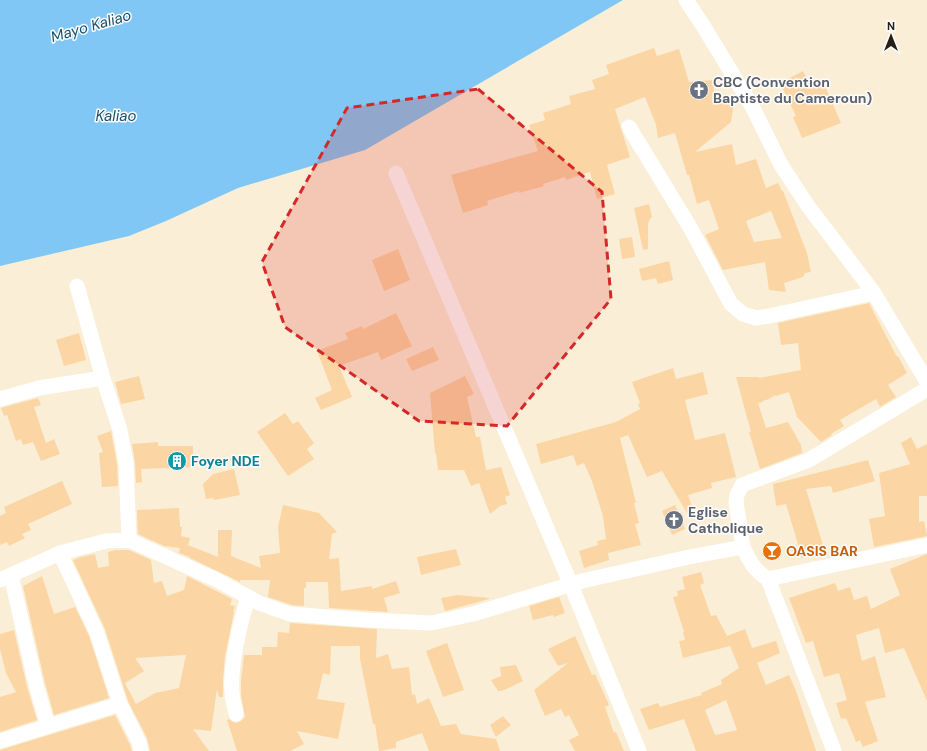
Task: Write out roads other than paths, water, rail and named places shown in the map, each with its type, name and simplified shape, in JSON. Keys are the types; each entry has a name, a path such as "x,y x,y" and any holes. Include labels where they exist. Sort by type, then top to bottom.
{"street":[{"path":"686,0 752,106 781,165 808,206 874,293 927,382"},
{"path":"629,127 691,229 731,304 743,314 756,318 769,316 874,293"},
{"path":"396,173 640,751"},
{"path":"77,286 103,378 120,430 126,463 129,540"},
{"path":"0,399 39,388 103,378"},
{"path":"834,751 768,579 758,573 750,563 743,547 736,502 737,495 742,485 809,460 927,389"},
{"path":"48,726 5,578 60,553 106,541 129,540 217,580 260,603 290,614 431,623 473,614 571,585 682,559 743,547"},
{"path":"768,579 927,544"},
{"path":"60,553 97,633 120,704 139,742 141,751"},
{"path":"236,714 232,694 232,680 243,612 248,597"},
{"path":"0,741 120,704"}],"water":[{"name":"Kaliao","path":"0,0 623,0 365,150 238,188 129,236 0,266"}],"place":[{"name":"CBC (Convention Baptiste du Cameroun)","path":"699,90"},
{"name":"Foyer NDE","path":"177,461"},
{"name":"Eglise Catholique","path":"674,520"},
{"name":"OASIS BAR","path":"772,551"}],"water label":[{"name":"Mayo Kaliao","path":"91,26"}]}
